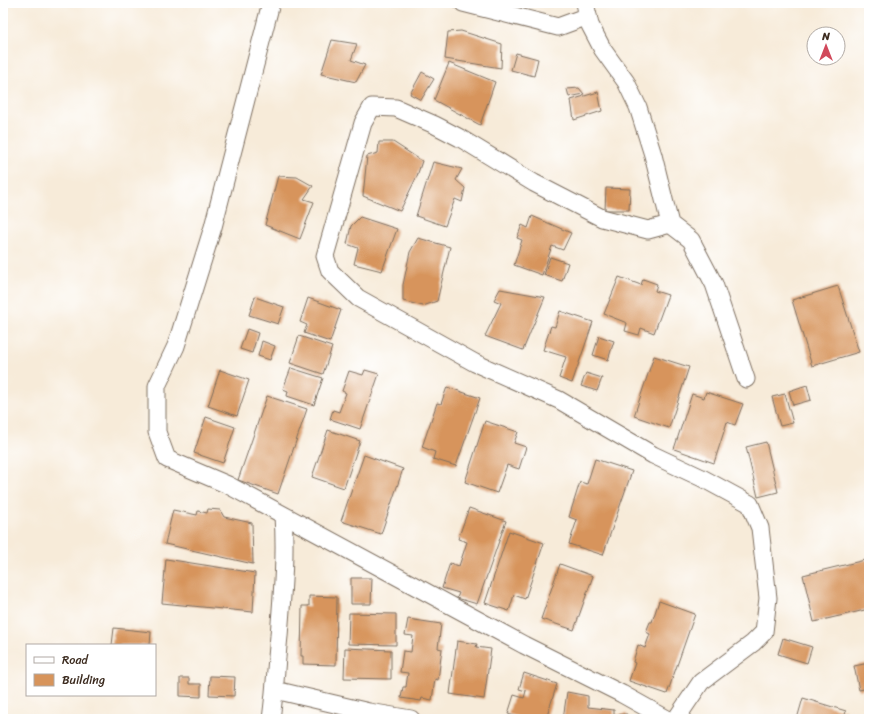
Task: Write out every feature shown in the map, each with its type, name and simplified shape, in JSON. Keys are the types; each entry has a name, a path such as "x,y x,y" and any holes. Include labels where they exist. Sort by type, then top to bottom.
{"street":[{"path":"271,3 213,227 176,346 157,386 157,432 167,459 228,485 524,645 622,694 667,719"},
{"path":"464,3 558,27 587,9 590,25 603,50 626,82 638,107 653,155 670,224 691,240 714,284 746,379"},
{"path":"670,224 648,230 602,218 534,183 460,138 435,125 396,108 372,107 363,123 325,256 330,271 358,298 475,363 559,400 653,455 702,478 750,504 760,528 768,598 764,632 753,643 701,682 676,719"},
{"path":"271,719 275,690 283,584 285,543 283,516"},
{"path":"275,690 369,712 411,719"}],"building":[{"path":"461,31 502,44 501,68 445,59 448,32"},
{"path":"332,40 357,44 351,60 365,65 356,82 321,74"},
{"path":"516,53 538,59 534,76 511,70"},
{"path":"449,63 495,82 480,125 434,100"},
{"path":"422,72 434,79 421,100 410,94"},
{"path":"579,88 584,94 569,97 567,89"},
{"path":"598,92 602,111 574,120 571,100"},
{"path":"379,142 393,142 422,161 417,176 400,211 363,196 367,156 378,153"},
{"path":"433,162 462,169 456,180 465,188 462,202 455,199 445,226 416,216"},
{"path":"278,176 297,177 313,186 304,199 314,202 300,239 265,225"},
{"path":"606,188 630,189 629,210 605,210"},
{"path":"532,216 571,233 563,250 552,246 542,275 514,265 522,240 517,238 522,225 528,228"},
{"path":"360,217 397,229 382,271 354,264 358,248 347,244 351,226"},
{"path":"418,238 450,247 437,301 423,306 403,301 403,285 410,252"},
{"path":"550,257 568,263 562,281 544,275"},
{"path":"619,277 641,285 643,279 657,284 655,291 668,295 654,333 641,328 639,335 625,331 627,323 604,314"},
{"path":"838,286 859,352 812,366 792,300"},
{"path":"500,289 545,297 523,350 485,336 501,303 494,300"},
{"path":"255,297 284,307 278,324 249,315"},
{"path":"308,298 341,310 330,342 304,333 307,325 300,322"},
{"path":"560,311 593,322 572,383 559,378 566,357 543,350 551,326 555,327"},
{"path":"247,329 258,333 252,353 240,349"},
{"path":"299,336 332,347 323,374 290,363"},
{"path":"599,336 614,341 608,360 593,355"},
{"path":"262,341 275,346 270,360 258,356"},
{"path":"654,356 689,367 669,428 634,416"},
{"path":"291,368 323,378 314,405 287,396 288,391 283,389"},
{"path":"220,370 249,380 237,416 208,406"},
{"path":"365,370 379,374 360,429 330,419 333,410 339,412 346,393 342,391 349,371 363,375"},
{"path":"586,373 602,378 597,391 581,386"},
{"path":"807,385 811,400 793,405 789,391"},
{"path":"447,387 480,398 456,466 433,459 435,452 422,447 437,403 441,404"},
{"path":"706,392 743,404 735,425 727,422 714,463 674,449 692,394 704,398"},
{"path":"785,394 793,423 780,426 772,397"},
{"path":"267,396 307,409 278,494 238,480"},
{"path":"206,417 235,427 223,463 194,453"},
{"path":"485,421 518,432 514,443 526,447 519,469 507,465 497,493 465,482"},
{"path":"328,430 360,441 344,488 312,477"},
{"path":"766,442 778,492 758,497 746,447"},
{"path":"364,455 403,469 381,534 341,521"},
{"path":"595,459 632,471 603,555 569,544 577,520 569,517 580,482 587,484"},
{"path":"469,508 506,521 477,604 457,598 459,593 442,588 450,563 459,566 467,542 458,539"},
{"path":"208,509 220,510 224,517 252,523 253,564 165,544 173,510 197,515 198,511 207,513"},
{"path":"509,531 544,543 525,599 514,595 509,611 485,603"},
{"path":"166,559 255,573 253,612 162,603"},
{"path":"869,559 869,609 814,622 803,575"},
{"path":"560,564 593,576 574,630 541,619"},
{"path":"351,578 372,578 371,604 351,604"},
{"path":"309,596 337,597 336,665 303,664 303,656 301,656 302,606 309,606"},
{"path":"659,601 695,614 667,694 629,681 635,663 633,662 638,645 645,648 650,634 646,632 650,622 652,622"},
{"path":"349,613 396,614 396,645 348,644"},
{"path":"408,619 441,624 438,648 442,649 438,680 435,679 432,700 422,698 421,701 401,698 403,687 406,687 408,673 400,672 403,651 411,652 413,636 405,635"},
{"path":"114,628 151,632 150,644 112,644"},
{"path":"783,638 812,647 807,663 778,654"},
{"path":"457,641 477,644 476,647 491,649 484,699 450,694"},
{"path":"345,648 391,650 391,679 344,678"},
{"path":"869,663 869,688 859,690 854,666"},
{"path":"524,673 557,684 546,719 524,719 508,714 514,695 524,698 526,691 519,689"},
{"path":"210,676 235,677 234,696 209,695"},
{"path":"180,678 189,678 189,684 201,684 201,697 180,696"},
{"path":"567,692 588,696 588,707 614,710 614,715 627,714 627,719 563,719"},
{"path":"803,698 846,711 844,719 797,719"}]}
